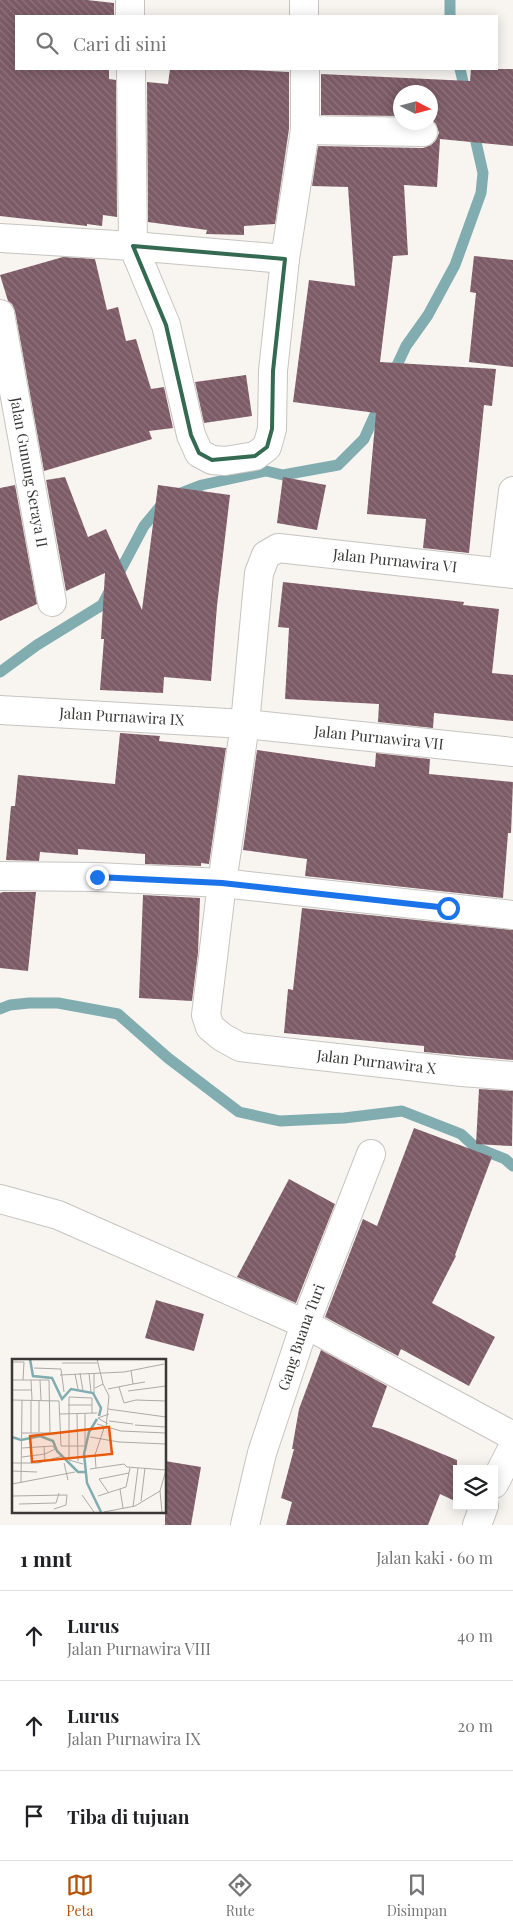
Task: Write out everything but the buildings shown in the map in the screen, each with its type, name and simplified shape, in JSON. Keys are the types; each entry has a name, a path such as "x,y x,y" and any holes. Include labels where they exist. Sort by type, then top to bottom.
{"street":[{"path":"130,0 130,15"},
{"path":"304,0 304,15"},
{"path":"131,70 133,246 166,326 191,435 199,453 212,460 255,456 267,447 272,429 273,371 285,259 305,130 305,70"},
{"path":"305,130 423,132"},
{"path":"0,238 133,246 285,259"},
{"name":"Jalan Gunung Seraya II","path":"0,314 52,602"},
{"path":"508,573 513,491"},
{"name":"Jalan Purnawira VI","path":"245,724 259,574 266,555 278,548 508,573"},
{"name":"Jalan Purnawira IX","path":"0,710 245,724"},
{"path":"222,883 245,724"},
{"name":"Jalan Purnawira VII","path":"245,724 513,752"},
{"path":"0,876 97,877 222,883 513,915"},
{"name":"Jalan Purnawira X","path":"222,883 206,1015 210,1027 222,1037 240,1047 513,1076"},
{"name":"Gang Buana Turi","path":"245,1525 262,1453 305,1324 371,1154"},
{"path":"0,1199 58,1215 305,1324 513,1436"},
{"path":"477,1525 483,1510"}],"highlighted area":[{"path":"133,246 285,259 273,371 272,429 267,447 255,456 212,460 199,453 191,435 166,325"}],"waterway":[{"path":"450,0 450,15"},
{"path":"460,70 466,94"},
{"path":"392,376 406,346 428,315 455,265 481,193 483,173 473,129"},
{"path":"176,495 202,485 266,471 283,475 338,465 364,439 382,399"},
{"path":"0,672 37,645 102,605 144,526 163,503"},
{"path":"0,1009 10,1005 29,1003 58,1003 118,1014 168,1058 239,1112 280,1121 344,1118 402,1111 461,1134 475,1147 505,1159 513,1166"}],"route":[{"path":"97,877 222,883 448,908"}]}
